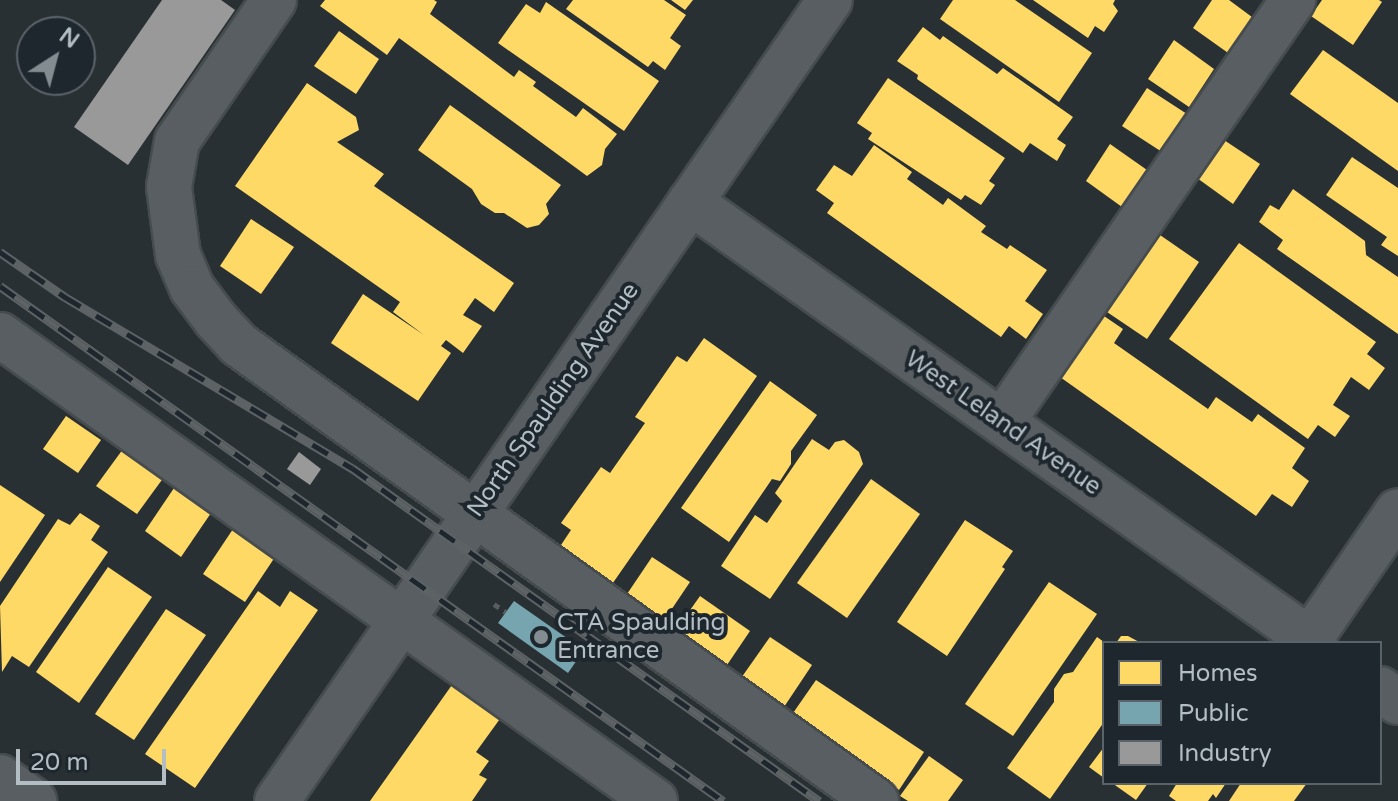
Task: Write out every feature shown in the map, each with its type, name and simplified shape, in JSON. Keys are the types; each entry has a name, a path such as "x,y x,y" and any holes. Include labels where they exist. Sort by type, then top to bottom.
{"street":[{"path":"274,0 177,141 169,187 178,255 192,288 238,344 474,516 876,801"},
{"name":"North Spaulding Avenue","path":"277,801 830,0"},
{"path":"1002,422 1293,0"},
{"name":"West Leland Avenue","path":"690,202 1312,641"},
{"path":"0,335 655,801"},
{"path":"1312,641 1398,511"},
{"path":"0,777 34,801"}],"path":[{"path":"494,604 506,612"}],"building: Homes":[{"path":"325,0 434,0 437,2 430,14 514,77 519,70 536,82 533,86 576,117 583,108 617,134 605,149 602,165 587,176 399,38 387,55 320,6"},
{"path":"573,0 664,0 686,15 670,38 681,46 665,70 653,61 648,67 566,9"},
{"path":"671,0 693,0 685,10"},
{"path":"953,0 1015,0 1092,53 1059,102 940,19"},
{"path":"1033,0 1115,0 1113,4 1118,11 1104,32 1095,26 1088,38"},
{"path":"1212,0 1229,0 1256,20 1231,55 1193,28"},
{"path":"1322,0 1382,2 1353,45 1311,16"},
{"path":"546,2 659,81 624,131 498,43 526,4 540,13"},
{"path":"923,27 940,40 943,36 997,74 1003,68 1073,117 1057,139 1066,145 1057,161 1030,143 1023,153 917,79 918,75 897,61"},
{"path":"339,31 379,59 356,94 314,66"},
{"path":"1174,40 1214,69 1189,107 1148,79"},
{"path":"1323,50 1398,103 1398,171 1290,94"},
{"path":"888,78 1005,158 989,181 995,185 981,205 965,195 961,200 868,139 872,133 857,123"},
{"path":"307,83 356,117 359,130 337,142 384,174 374,186 514,283 494,312 475,298 463,315 482,326 463,353 446,340 441,346 451,353 418,401 331,343 363,294 424,335 393,312 400,302 235,186"},
{"path":"1147,88 1187,114 1162,152 1122,126"},
{"path":"450,105 561,185 546,204 549,214 539,225 527,228 504,213 495,213 481,204 472,189 418,150"},
{"path":"1224,140 1260,164 1233,204 1197,178"},
{"path":"1110,144 1147,170 1122,207 1086,181"},
{"path":"874,145 912,172 907,179 943,205 948,198 986,226 981,232 1007,249 1010,245 1047,270 1025,301 1043,314 1026,339 1009,326 1001,337 827,213 834,203 816,190 834,165 852,176"},
{"path":"1352,157 1398,188 1398,256 1381,245 1387,237 1326,195"},
{"path":"1293,189 1365,241 1366,255 1398,277 1398,334 1277,249 1283,240 1259,222 1270,205 1279,210"},
{"path":"251,219 294,247 261,294 220,266"},
{"path":"1160,235 1199,262 1147,339 1107,312"},
{"path":"1239,243 1376,342 1367,354 1385,368 1369,390 1351,377 1333,405 1350,416 1335,437 1318,425 1308,439 1169,339"},
{"path":"1104,316 1123,329 1114,343 1208,409 1216,397 1252,422 1258,414 1305,448 1292,468 1309,481 1292,507 1272,494 1256,516 1060,377"},
{"path":"704,338 757,376 608,590 555,554 571,530 561,523 601,467 610,473 645,423 635,417 677,356 687,362"},
{"path":"770,381 817,415 791,451 791,464 780,481 772,479 729,542 681,508"},
{"path":"66,416 101,440 78,473 43,449"},
{"path":"812,439 829,450 835,442 844,440 859,452 863,464 770,599 721,566 755,515 767,523 782,501 775,493"},
{"path":"123,449 164,477 137,514 96,486"},
{"path":"871,479 920,514 847,618 797,583"},
{"path":"0,485 45,515 0,582"},
{"path":"174,488 211,513 181,557 145,531"},
{"path":"80,513 100,526 91,540 108,552 29,667 12,656 2,672 0,606 58,519 70,525"},
{"path":"965,520 1013,551 1002,567 1005,569 947,656 897,622"},
{"path":"233,529 275,557 245,602 203,574"},
{"path":"652,557 690,582 661,625 623,600"},
{"path":"108,567 152,597 79,703 36,672"},
{"path":"1049,582 1097,614 1013,736 965,704"},
{"path":"258,591 280,607 290,591 318,610 195,788 145,754"},
{"path":"700,596 750,631 725,668 674,633"},
{"path":"166,609 206,635 134,740 95,714"},
{"path":"1121,636 1128,636 1137,641 1117,641"},
{"path":"770,637 812,665 782,710 739,681"},
{"path":"1097,637 1103,641 1102,725 1050,799 1007,768 1054,702 1054,689 1064,674 1073,672"},
{"path":"816,680 924,752 899,790 791,716"},
{"path":"454,682 502,716 476,752 489,761 479,775 487,779 472,801 370,801"},
{"path":"1102,750 1102,777 1089,767"},
{"path":"929,756 963,780 948,801 908,801 900,796"},
{"path":"1115,785 1147,785 1136,800"},
{"path":"1176,785 1225,785 1216,798 1213,794 1208,801 1176,801 1169,796"},
{"path":"1240,785 1306,785 1294,801 1229,801"}],"building: Public":[{"name":"CTA Spaulding Entrance","path":"514,601 584,650 568,673 498,623"}],"building: Industry":[{"path":"162,0 221,0 235,10 128,165 74,127"},
{"path":"299,452 321,469 310,485 287,469"}],"railway":[{"path":"0,252 65,297 352,468 819,801"},
{"path":"0,286 723,801"}],"place":[{"name":"CTA Spaulding Entrance","path":"541,637"}]}
